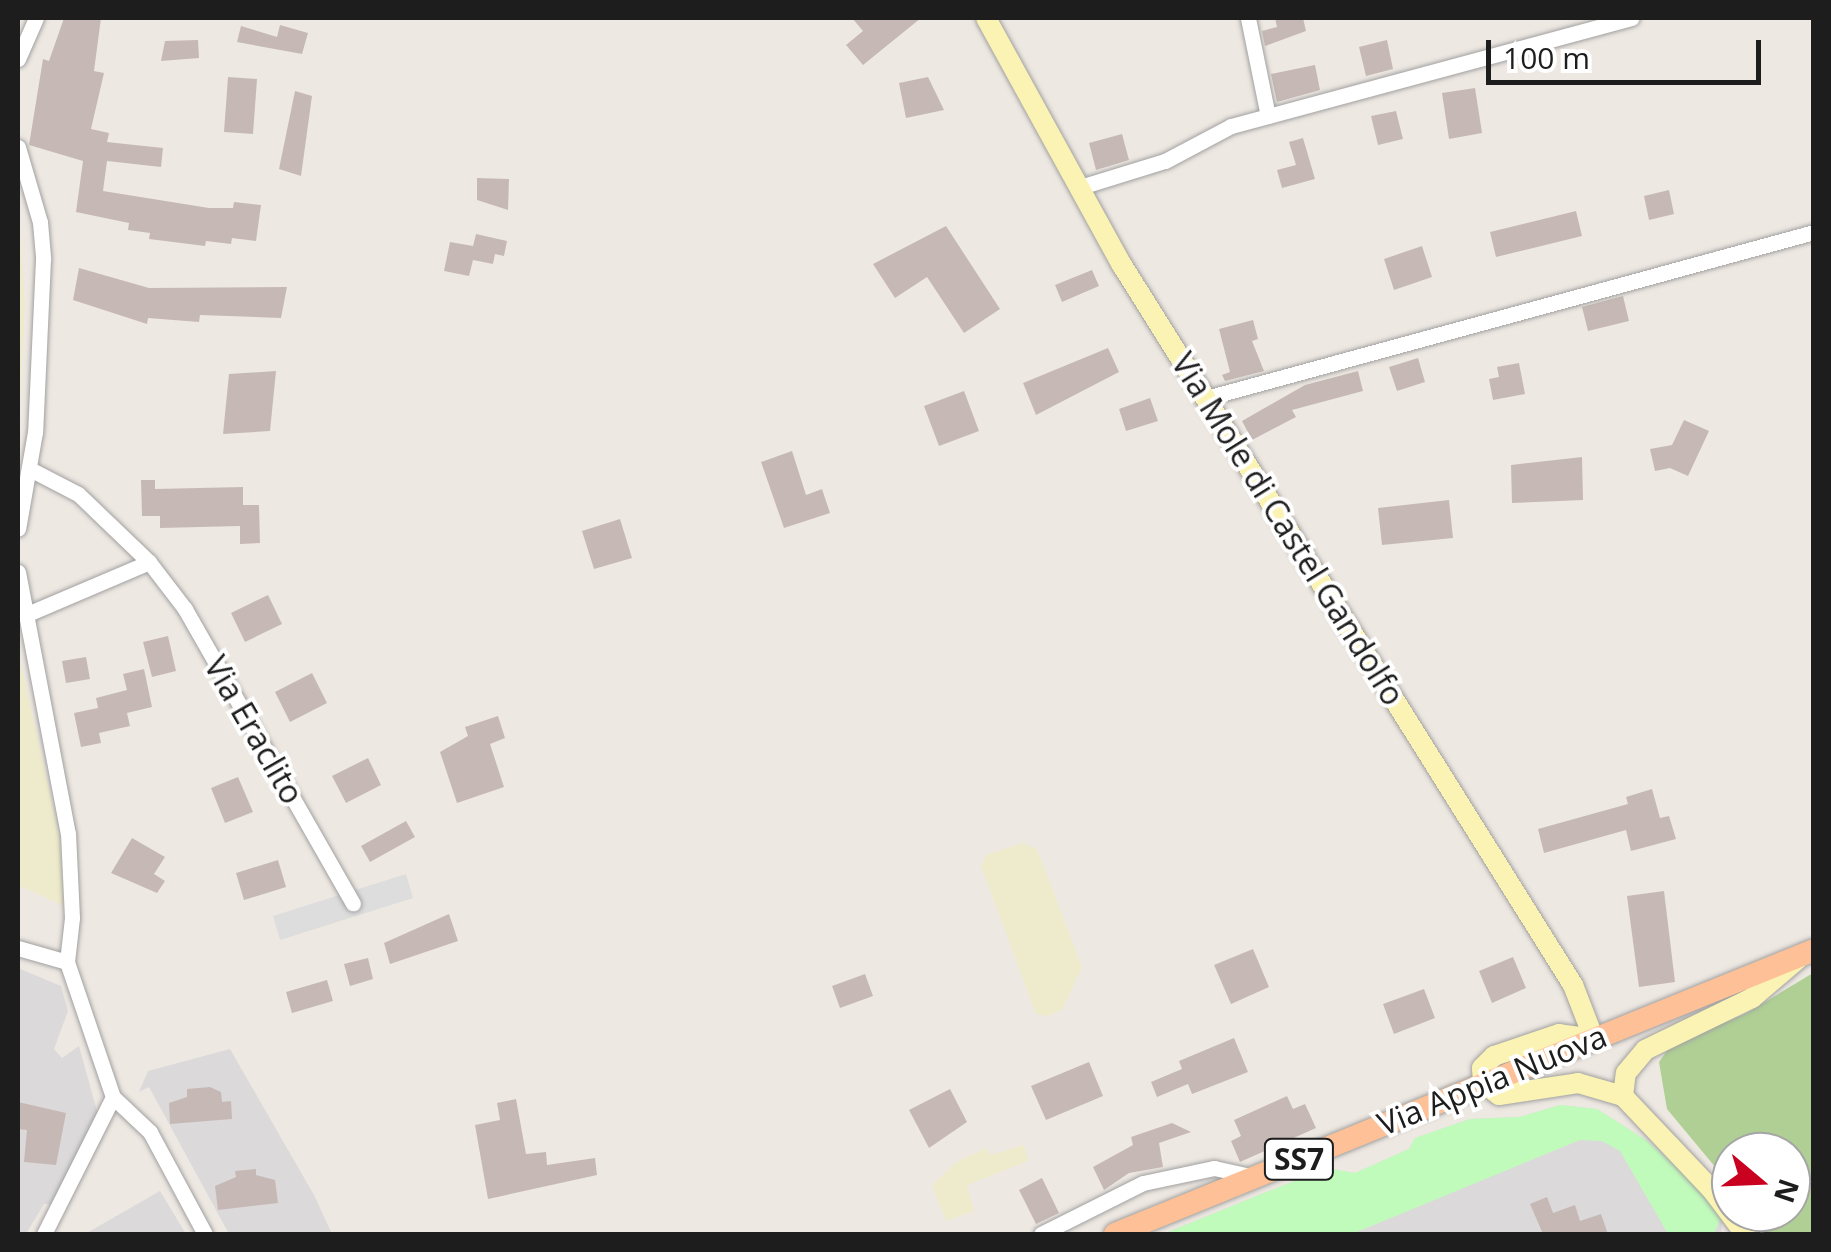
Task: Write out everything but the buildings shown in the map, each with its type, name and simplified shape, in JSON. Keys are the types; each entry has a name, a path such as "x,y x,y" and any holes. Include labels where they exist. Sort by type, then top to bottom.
{"main road":[{"name":"Via Appia Nuova","path":"1115,1234 1808,952"}],"street":[{"path":"18,59 36,18"},
{"name":"Via Mole di Castel Gandolfo","path":"986,18 1077,188 1573,985 1594,1038"},
{"path":"1248,18 1268,116"},
{"path":"1077,188 1165,162 1214,132 1632,18"},
{"path":"18,147 43,238 30,468 18,529"},
{"path":"1206,398 1814,232"},
{"name":"Via Eraclito","path":"30,468 78,494 149,562 179,598 353,903"},
{"path":"25,615 149,562"},
{"path":"18,572 68,832 72,918 66,962 113,1097 150,1132 206,1234"},
{"path":"18,948 66,962"},
{"path":"1630,1101 1626,1073 1645,1050 1752,998 1808,952"},
{"path":"1483,1083 1499,1095 1586,1083 1630,1101 1745,1234"},
{"path":"44,1234 113,1097"},
{"path":"1041,1234 1143,1183 1214,1168 1255,1177"}],"shaded area":[{"path":"18,196 25,305 18,446"},
{"path":"18,651 67,868 66,907 18,885"},
{"path":"1023,843 1037,849 1082,967 1062,1010 1047,1016 1036,1014 981,866 986,855"},
{"path":"406,874 413,898 280,940 273,916"},
{"path":"18,968 61,986 68,1011 54,1049 62,1058 79,1046 98,1115 55,1204 44,1204 26,1234 18,1234"},
{"path":"230,1049 314,1195 332,1234 229,1234 149,1087 139,1092 148,1071"},
{"path":"1560,1105 1597,1109 1646,1140 1711,1198 1711,1232 1721,1234 1163,1234 1326,1168 1355,1173 1409,1149 1415,1138 1470,1119 1520,1117"},
{"path":"1024,1145 1028,1161 967,1185 974,1211 946,1221 932,1185 958,1161 987,1148 990,1155"},
{"path":"160,1191 186,1234 85,1234"}],"green space":[{"path":"1813,973 1813,1234 1762,1232 1811,1232 1811,1132 1711,1132 1711,1162 1667,1109 1659,1062 1671,1045 1745,1014"},
{"path":"1560,1105 1597,1109 1646,1140 1711,1198 1714,1234 1668,1234 1620,1151 1602,1141 1580,1140 1352,1234 1163,1234 1326,1168 1355,1173 1409,1149 1415,1138 1470,1119 1520,1117"}]}
